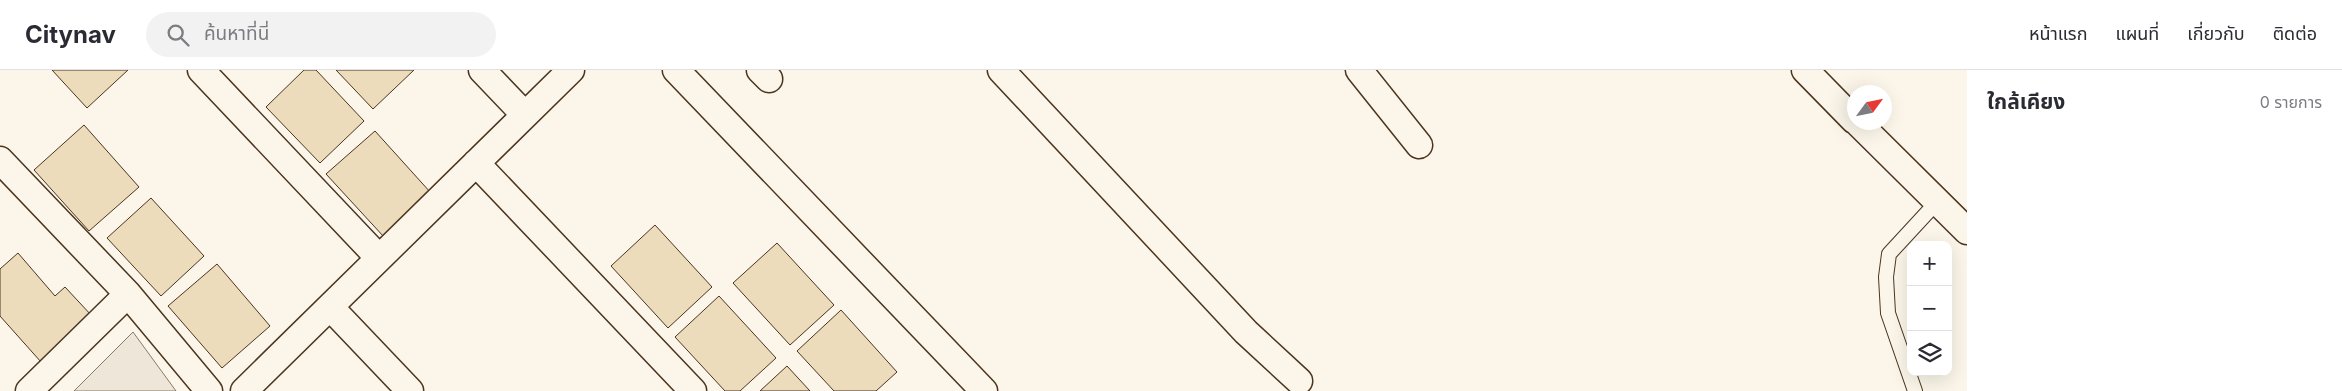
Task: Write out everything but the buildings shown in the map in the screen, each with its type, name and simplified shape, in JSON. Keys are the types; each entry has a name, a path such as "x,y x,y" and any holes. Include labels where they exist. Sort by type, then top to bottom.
{"street":[{"path":"201,70 379,258"},
{"path":"482,70 524,114"},
{"path":"244,391 331,308 524,114 571,70"},
{"path":"676,70 984,391"},
{"path":"1001,70 1246,332 1300,381"},
{"path":"1359,70 1419,146"},
{"path":"1805,70 1847,113"},
{"path":"1865,130 1967,231"},
{"path":"0,160 128,294 209,391"},
{"path":"476,163 693,391"},
{"path":"29,391 128,294"},
{"path":"331,308 410,391"}],"lane":[{"path":"1915,391 1888,313 1886,276 1890,254 1937,202"}],"shaded area":[{"path":"133,332 176,391 74,391"}]}
